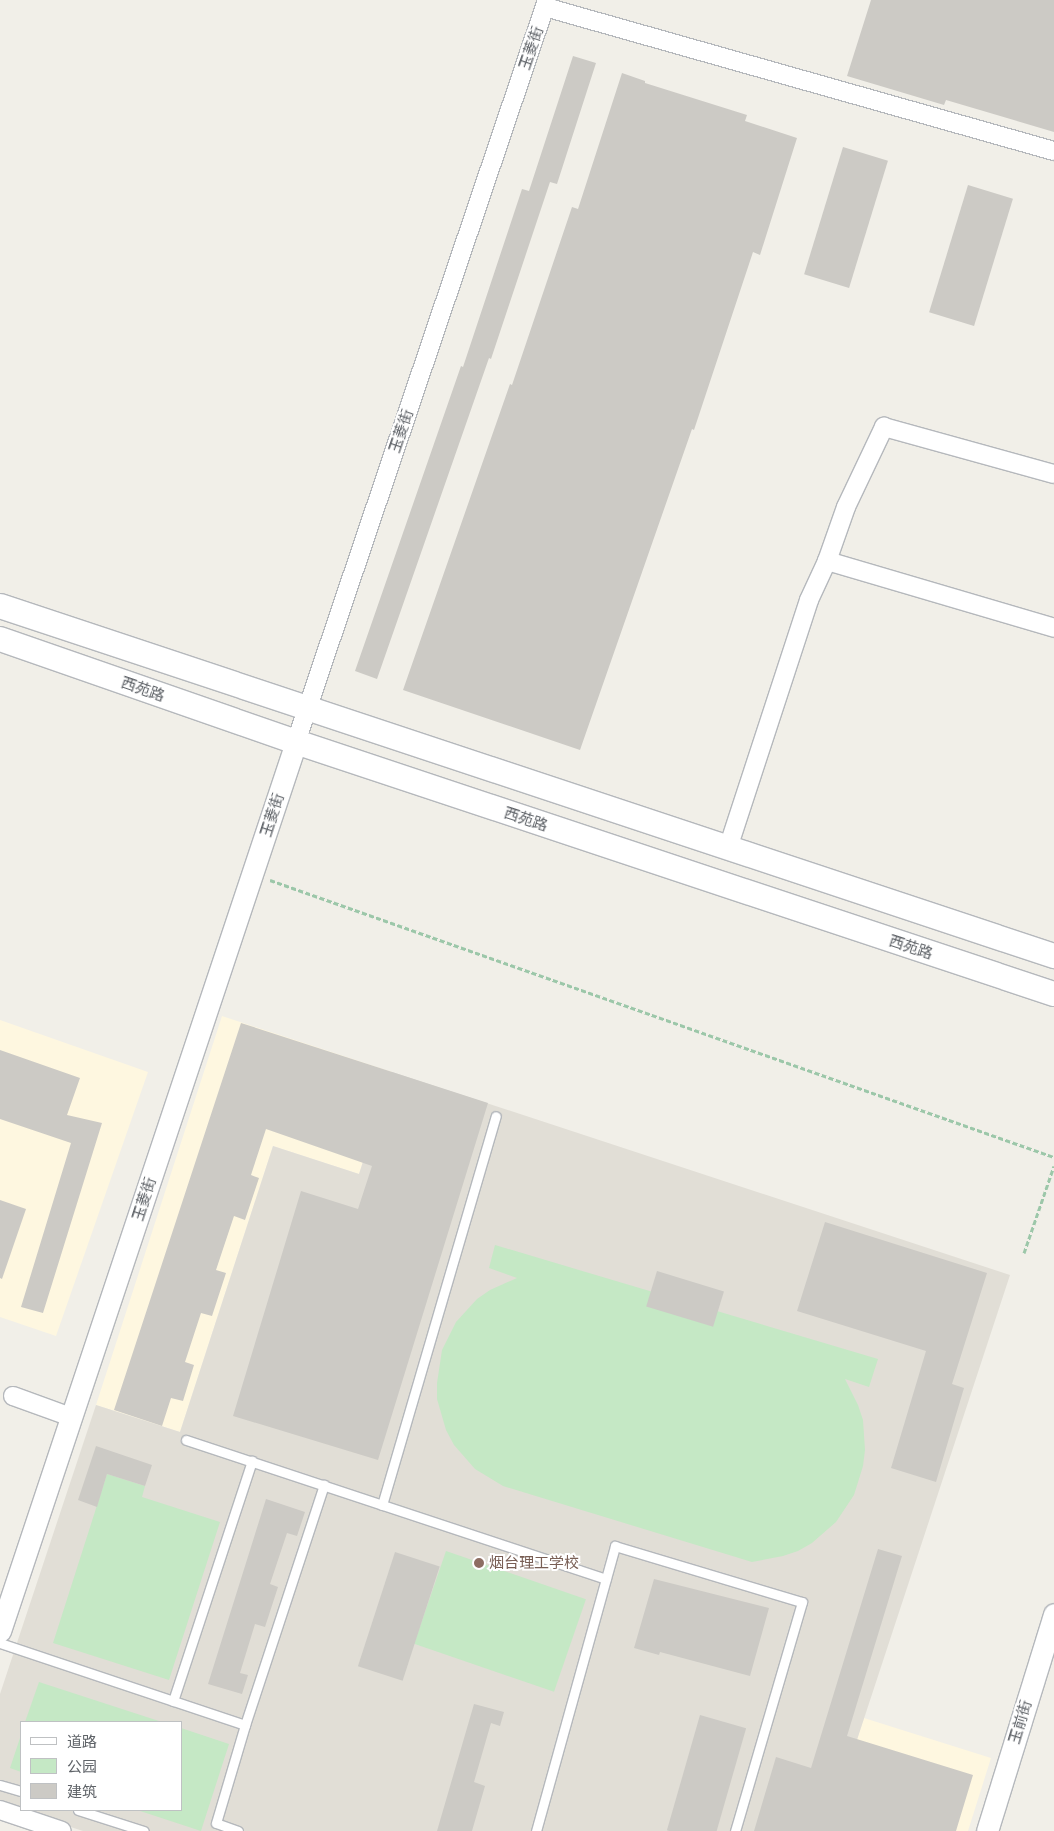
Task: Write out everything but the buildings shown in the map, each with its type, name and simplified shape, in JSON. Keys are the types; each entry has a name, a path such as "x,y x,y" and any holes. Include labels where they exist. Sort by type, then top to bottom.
{"main road":[{"path":"0,606 1054,956"},
{"name":"西苑路","path":"0,639 296,742 1054,994"}],"street":[{"path":"546,3 1054,151"},
{"name":"玉菱街","path":"0,1631 296,742 546,3"},
{"path":"728,848 809,600 826,562 846,507 884,426 1054,474"},
{"path":"826,562 1054,628"},
{"path":"13,1396 72,1417"},
{"name":"玉前街","path":"987,1831 1054,1614"},
{"path":"0,1810 62,1831"}],"lane":[{"path":"382,1505 496,1116"},
{"path":"186,1440 606,1579"},
{"path":"173,1701 252,1461"},
{"path":"238,1831 216,1823 324,1485"},
{"path":"536,1831 615,1546 802,1602 735,1831"},
{"path":"0,1643 246,1725"},
{"path":"0,1785 20,1791"},
{"path":"81,1811 144,1831"}],"path":[{"path":"252,874 1054,1157"},
{"path":"1024,1253 1054,1166"}],"shaded area":[{"path":"222,1016 392,1072 359,1174 273,1146 180,1432 96,1405"},
{"path":"0,1020 148,1072 56,1336 0,1317"},
{"name":"烟台理工学校","path":"392,1072 1010,1275 827,1831 83,1831 22,1811 182,1811 182,1721 20,1721 20,1811 0,1804 0,1694 96,1405 180,1432 273,1146 359,1174"},
{"path":"864,1718 991,1758 968,1831 827,1831"}],"green space":[{"path":"495,1245 878,1359 869,1387 845,1379 863,1420 865,1450 863,1466 854,1495 836,1522 812,1543 798,1551 752,1562 503,1486 475,1469 454,1445 446,1430 437,1399 437,1383 442,1350 456,1322 477,1299 490,1290 517,1278 489,1268"},
{"path":"107,1474 145,1486 142,1497 220,1522 169,1680 53,1643"},
{"path":"446,1551 586,1599 554,1692 414,1644"},
{"path":"39,1682 159,1721 25,1721"},
{"path":"182,1728 229,1744 201,1831 140,1811 182,1811"},
{"path":"20,1738 20,1772 10,1768"}],"place":[{"name":"烟台理工学校","path":"479,1563"}]}
